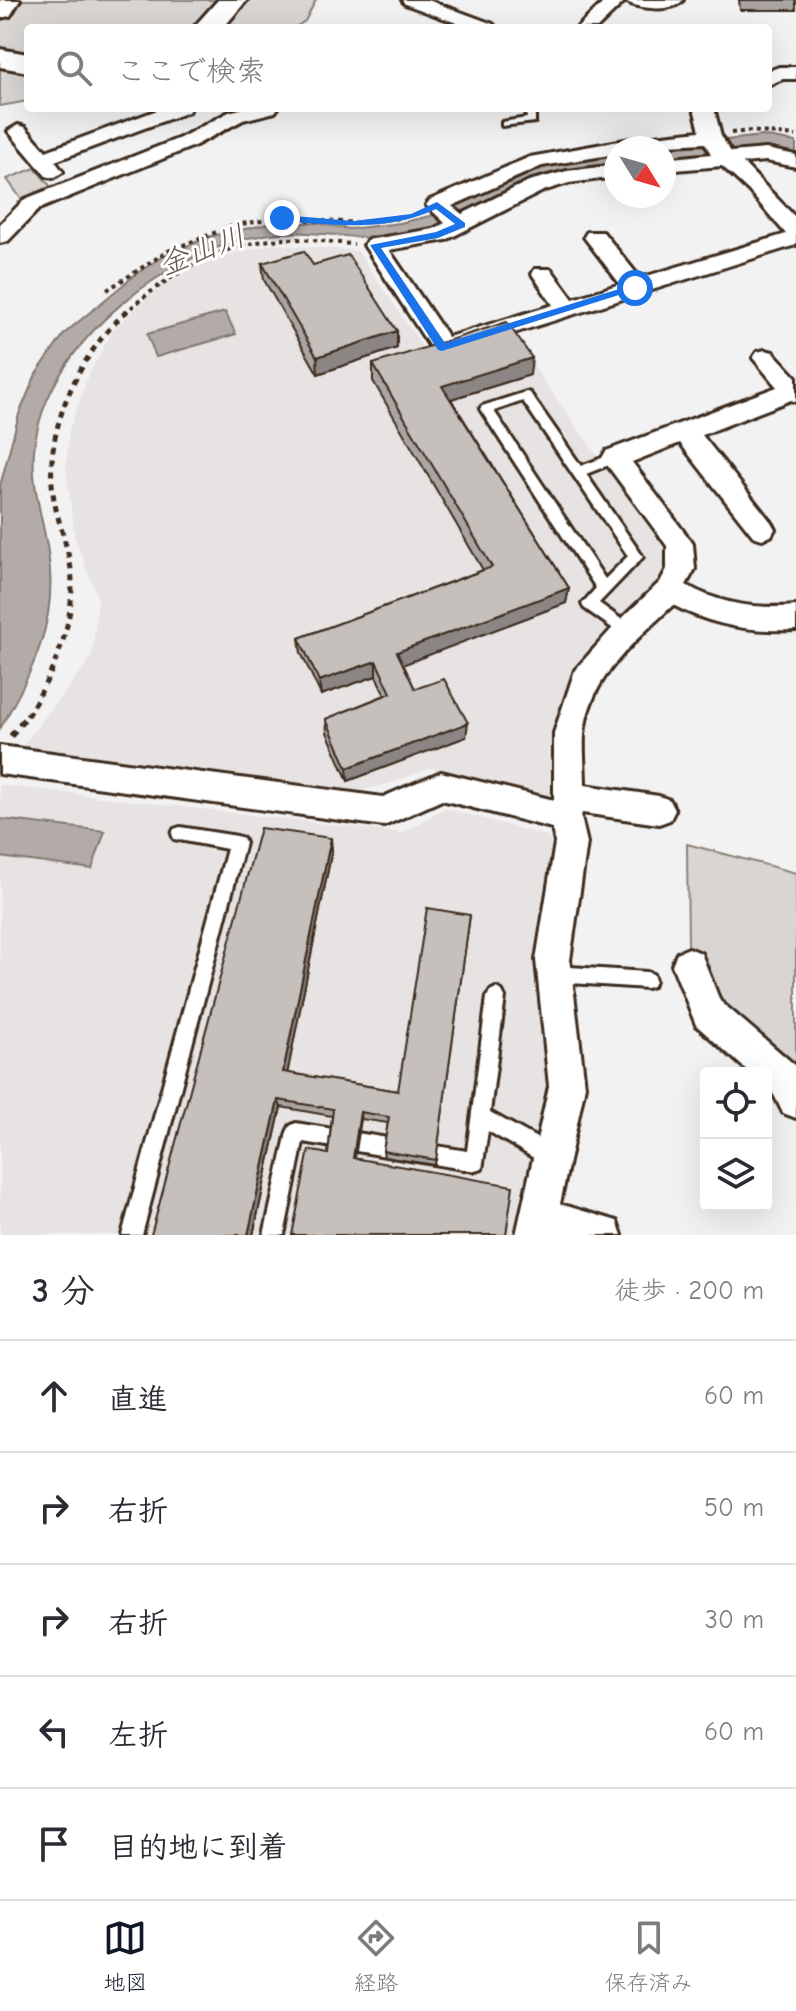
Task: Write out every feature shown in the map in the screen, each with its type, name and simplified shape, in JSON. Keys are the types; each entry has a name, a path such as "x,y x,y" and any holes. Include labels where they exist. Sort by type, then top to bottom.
{"highway":[{"path":"0,10 6,0"},
{"path":"211,24 233,0"},
{"path":"235,24 248,10 252,0"}],"street":[{"path":"411,0 476,24"},
{"path":"590,24 617,0"},
{"path":"633,0 671,3 674,0"},
{"path":"772,77 779,73 796,73"},
{"path":"42,159 170,112"},
{"path":"0,236 32,204 187,142 236,116 252,112"},
{"path":"705,112 717,147 796,232"},
{"path":"18,131 66,188"},
{"path":"796,161 717,147 636,144 537,161 449,215 438,235 375,245 442,347 796,238"},
{"path":"676,161 717,147"},
{"path":"449,215 567,177 604,172"},
{"path":"595,237 635,288"},
{"path":"543,274 568,309"},
{"path":"603,1235 536,1226 567,1086 553,960 571,843 569,733 585,679 627,631 670,590 681,569 680,544 615,458 795,391 765,358"},
{"path":"685,431 762,529"},
{"path":"670,590 703,609 733,617 796,618"},
{"path":"5,749 384,812 441,786 568,807 659,810"},
{"path":"689,965 708,1013 787,1082 796,1100"}],"lane":[{"path":"506,124 532,120 531,112"},
{"path":"604,589 486,409 526,396 636,557 604,589 589,604 627,631"},
{"path":"578,472 615,458"},
{"path":"132,1235 237,843 180,834"},
{"path":"554,974 647,980"},
{"path":"274,1235 296,1132 475,1162 496,997"},
{"path":"481,1117 551,1157"}],"path":[{"path":"717,147 751,131 796,136"},
{"path":"107,290 165,250 220,229 282,218 354,224 449,215"},
{"path":"5,749 57,660 70,611 71,566 52,482 56,430 76,379 95,346 142,295 207,257 276,240 375,245"}],"shaded area":[{"path":"0,0 316,0 300,24 24,24 24,102 0,106"},
{"path":"35,168 51,187 22,200 7,179"},
{"path":"273,244 358,251 431,360 511,335 665,550 667,567 657,583 613,622 571,673 552,733 551,801 430,768 395,782 351,793 52,764 20,749 92,657 98,598 75,538 66,469 69,430 88,376 113,330 154,291 195,267 227,255"},
{"path":"0,785 403,833 444,808 546,836 556,850 557,1083 522,1235 0,1235"},
{"path":"687,844 796,873 796,1075 716,1006 688,949"}],"water":[{"path":"762,136 796,142 796,154 764,149 676,159 676,146"},
{"name":"金山川","path":"604,156 604,166 538,177 445,223 412,234 379,238 296,232 240,240 199,255 159,277 121,304 89,336 62,372 43,410 34,464 48,552 50,600 33,665 0,729 0,486 19,414 36,374 65,333 136,274 165,255 211,236 273,223 318,223 349,229 400,223 434,215 526,171"},
{"path":"225,312 236,334 156,357 147,334"},
{"path":"0,819 105,831 92,869 0,857"}],"building":[{"path":"304,251 313,265 348,255 397,331 317,357 262,263"},
{"path":"507,322 532,358 442,386 569,588 397,652 415,689 444,679 468,723 347,768 326,719 391,693 376,661 319,681 299,638 492,567 373,364"},
{"path":"260,828 331,838 283,1072 398,1091 427,908 470,915 436,1160 383,1151 389,1117 360,1112 353,1158 513,1186 506,1235 292,1235 309,1150 328,1154 333,1109 278,1100 248,1235 151,1235"}],"route":[{"path":"282,218 354,224 413,217 437,205 462,225 438,235 375,245 442,347 635,288"}]}
